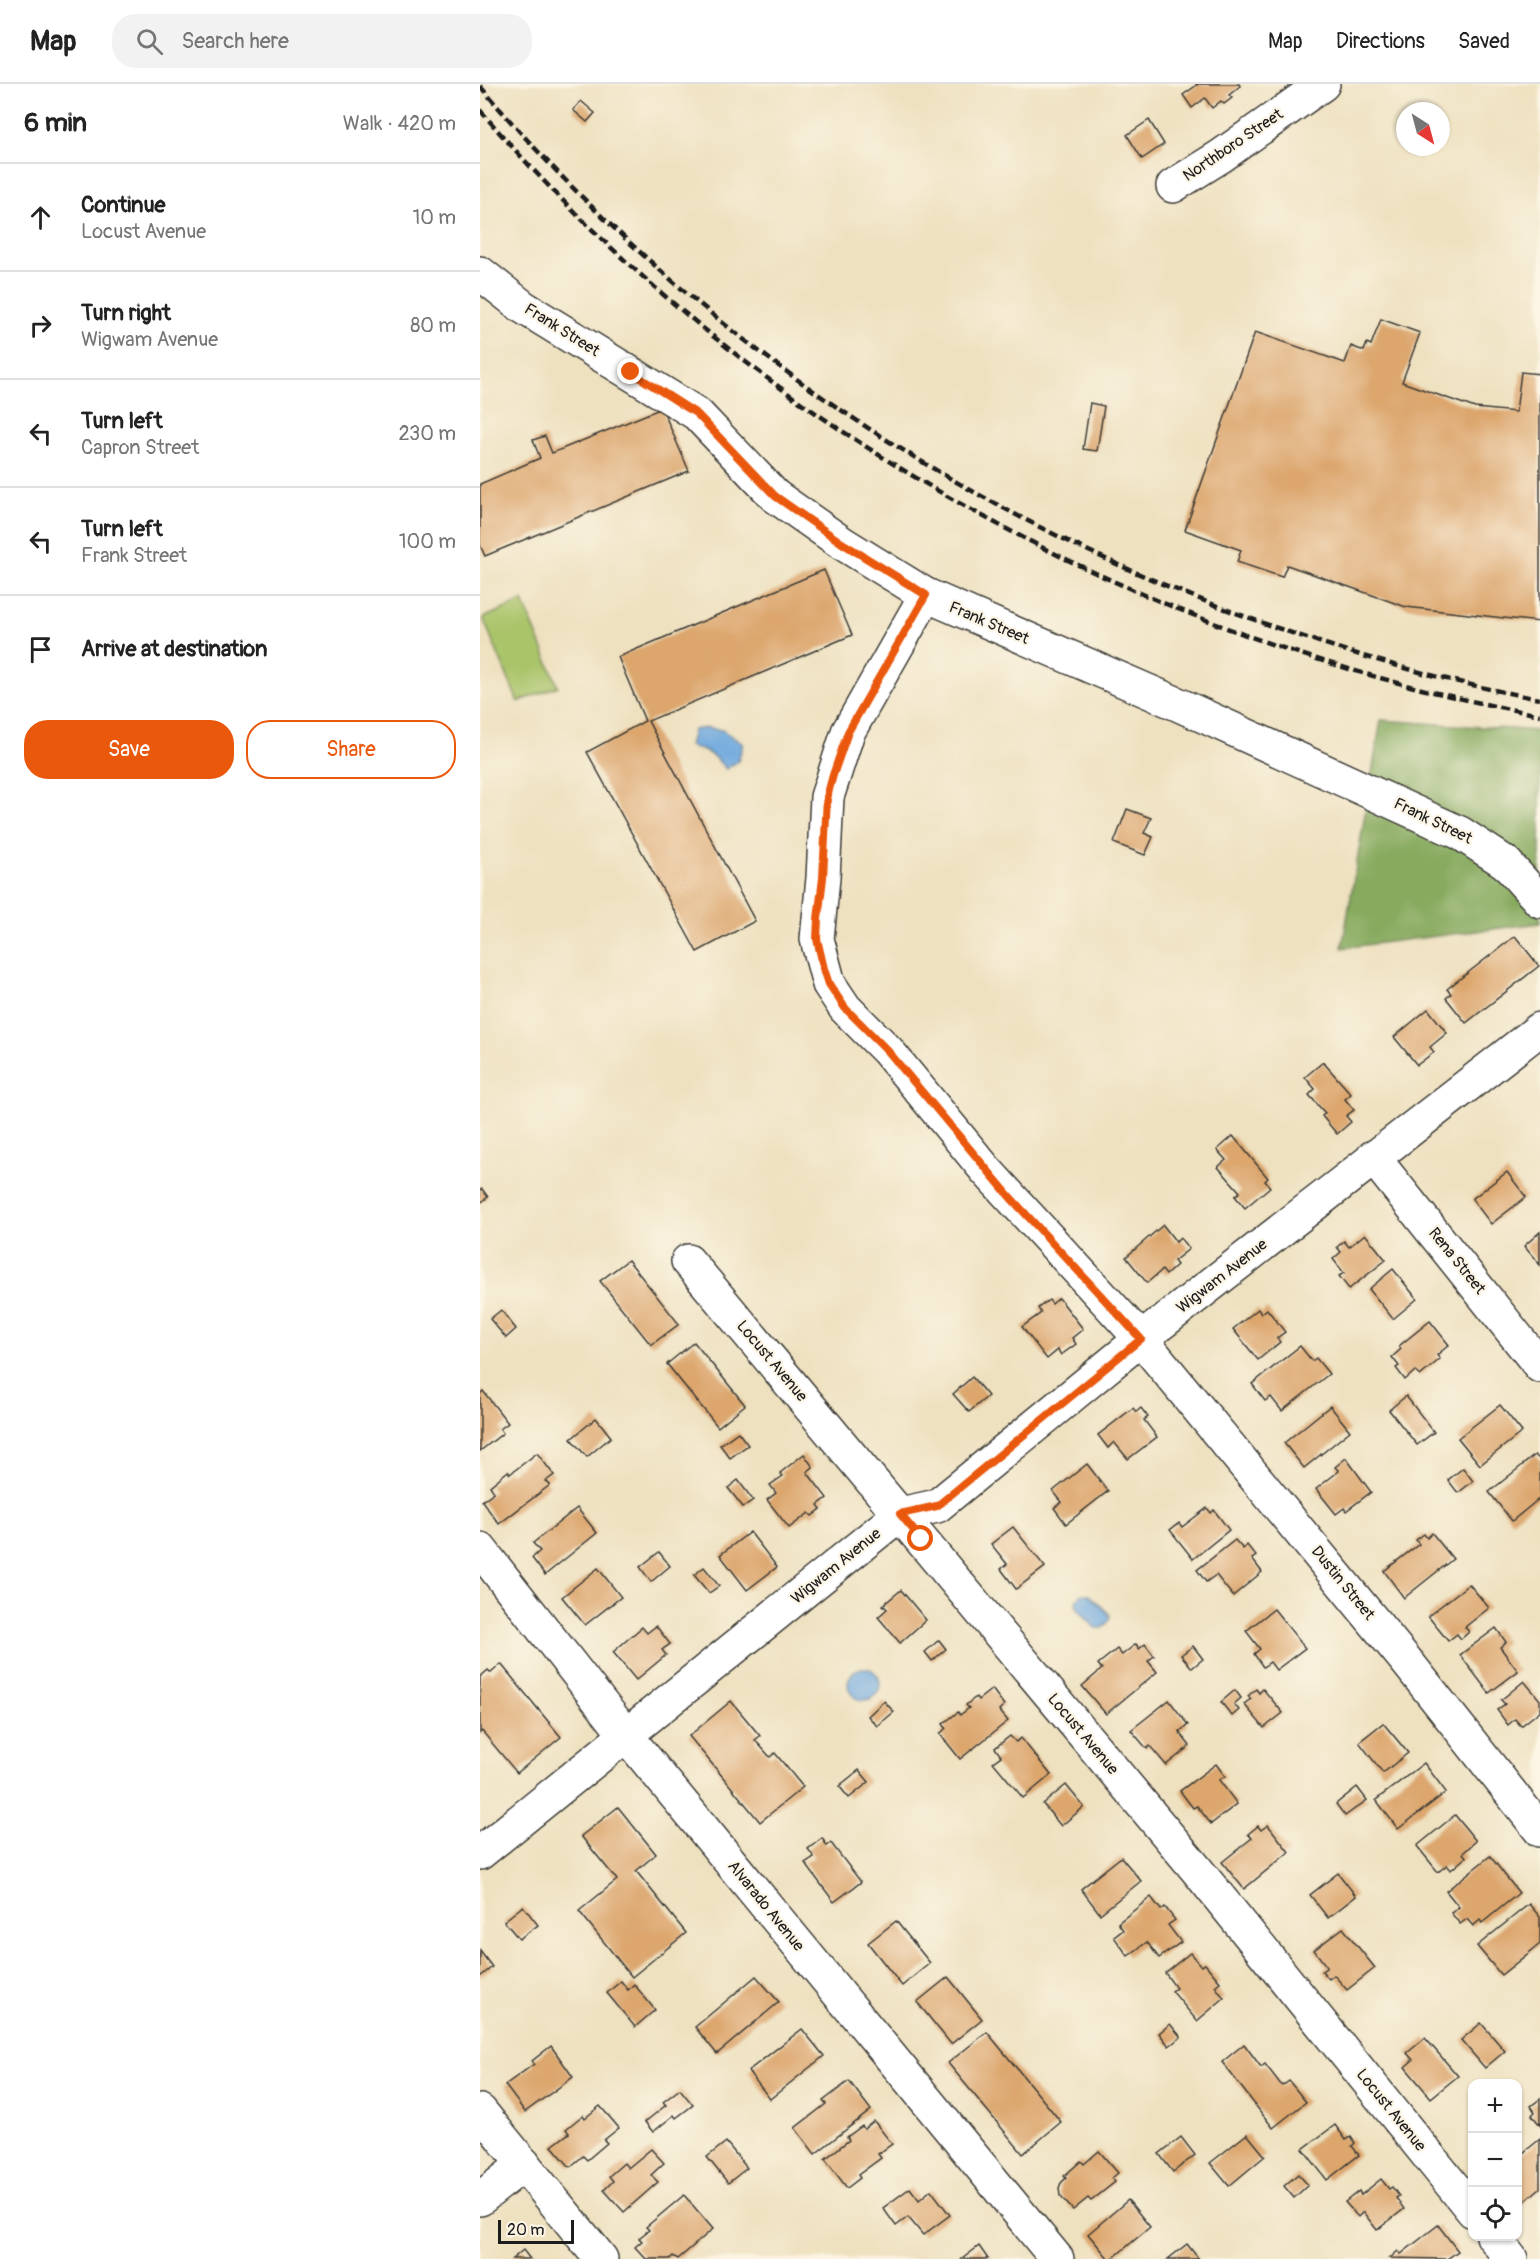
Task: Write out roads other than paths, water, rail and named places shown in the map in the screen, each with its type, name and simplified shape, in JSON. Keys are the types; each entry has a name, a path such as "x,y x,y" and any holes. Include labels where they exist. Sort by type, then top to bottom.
{"street":[{"name":"Northboro Street","path":"1173,186 1221,156 1312,87"},
{"name":"Frank Street","path":"480,273 523,307 572,339 631,372 697,414 775,496 842,543 926,595 1173,702 1460,833 1506,863 1540,901"},
{"name":"Dustin Street","path":"926,595 848,732 833,775 826,806 823,878 817,939 829,984 845,1008 887,1050 1010,1197 1141,1339 1408,1663 1540,1830"},
{"name":"Wigwam Avenue","path":"480,1852 900,1514 937,1506 1141,1339 1540,1029"},
{"name":"Rena Street","path":"1373,1157 1540,1366"},
{"name":"Locust Avenue","path":"688,1261 1197,1870 1468,2205"},
{"name":"Alvarado Avenue","path":"480,1549 625,1734 1057,2259"},
{"path":"480,2111 601,2259"},
{"path":"480,2199 524,2164"},
{"path":"1497,2241 1511,2259"}],"water":[{"path":"706,728 722,730 743,744 738,761 726,769 710,754 689,746 693,730"},
{"path":"1082,1594 1089,1594 1110,1615 1109,1621 1102,1628 1095,1628 1077,1607 1076,1601"},
{"path":"864,1668 875,1673 880,1684 875,1695 864,1700 853,1695 848,1684 853,1673"}],"railway":[{"path":"480,86 565,180 657,267 754,347 856,420 964,486 1076,545 1191,596 1367,657 1424,673 1540,699"},
{"path":"480,110 586,223 702,327 826,420 958,502 1097,574 1241,633 1389,680 1540,715"}]}
